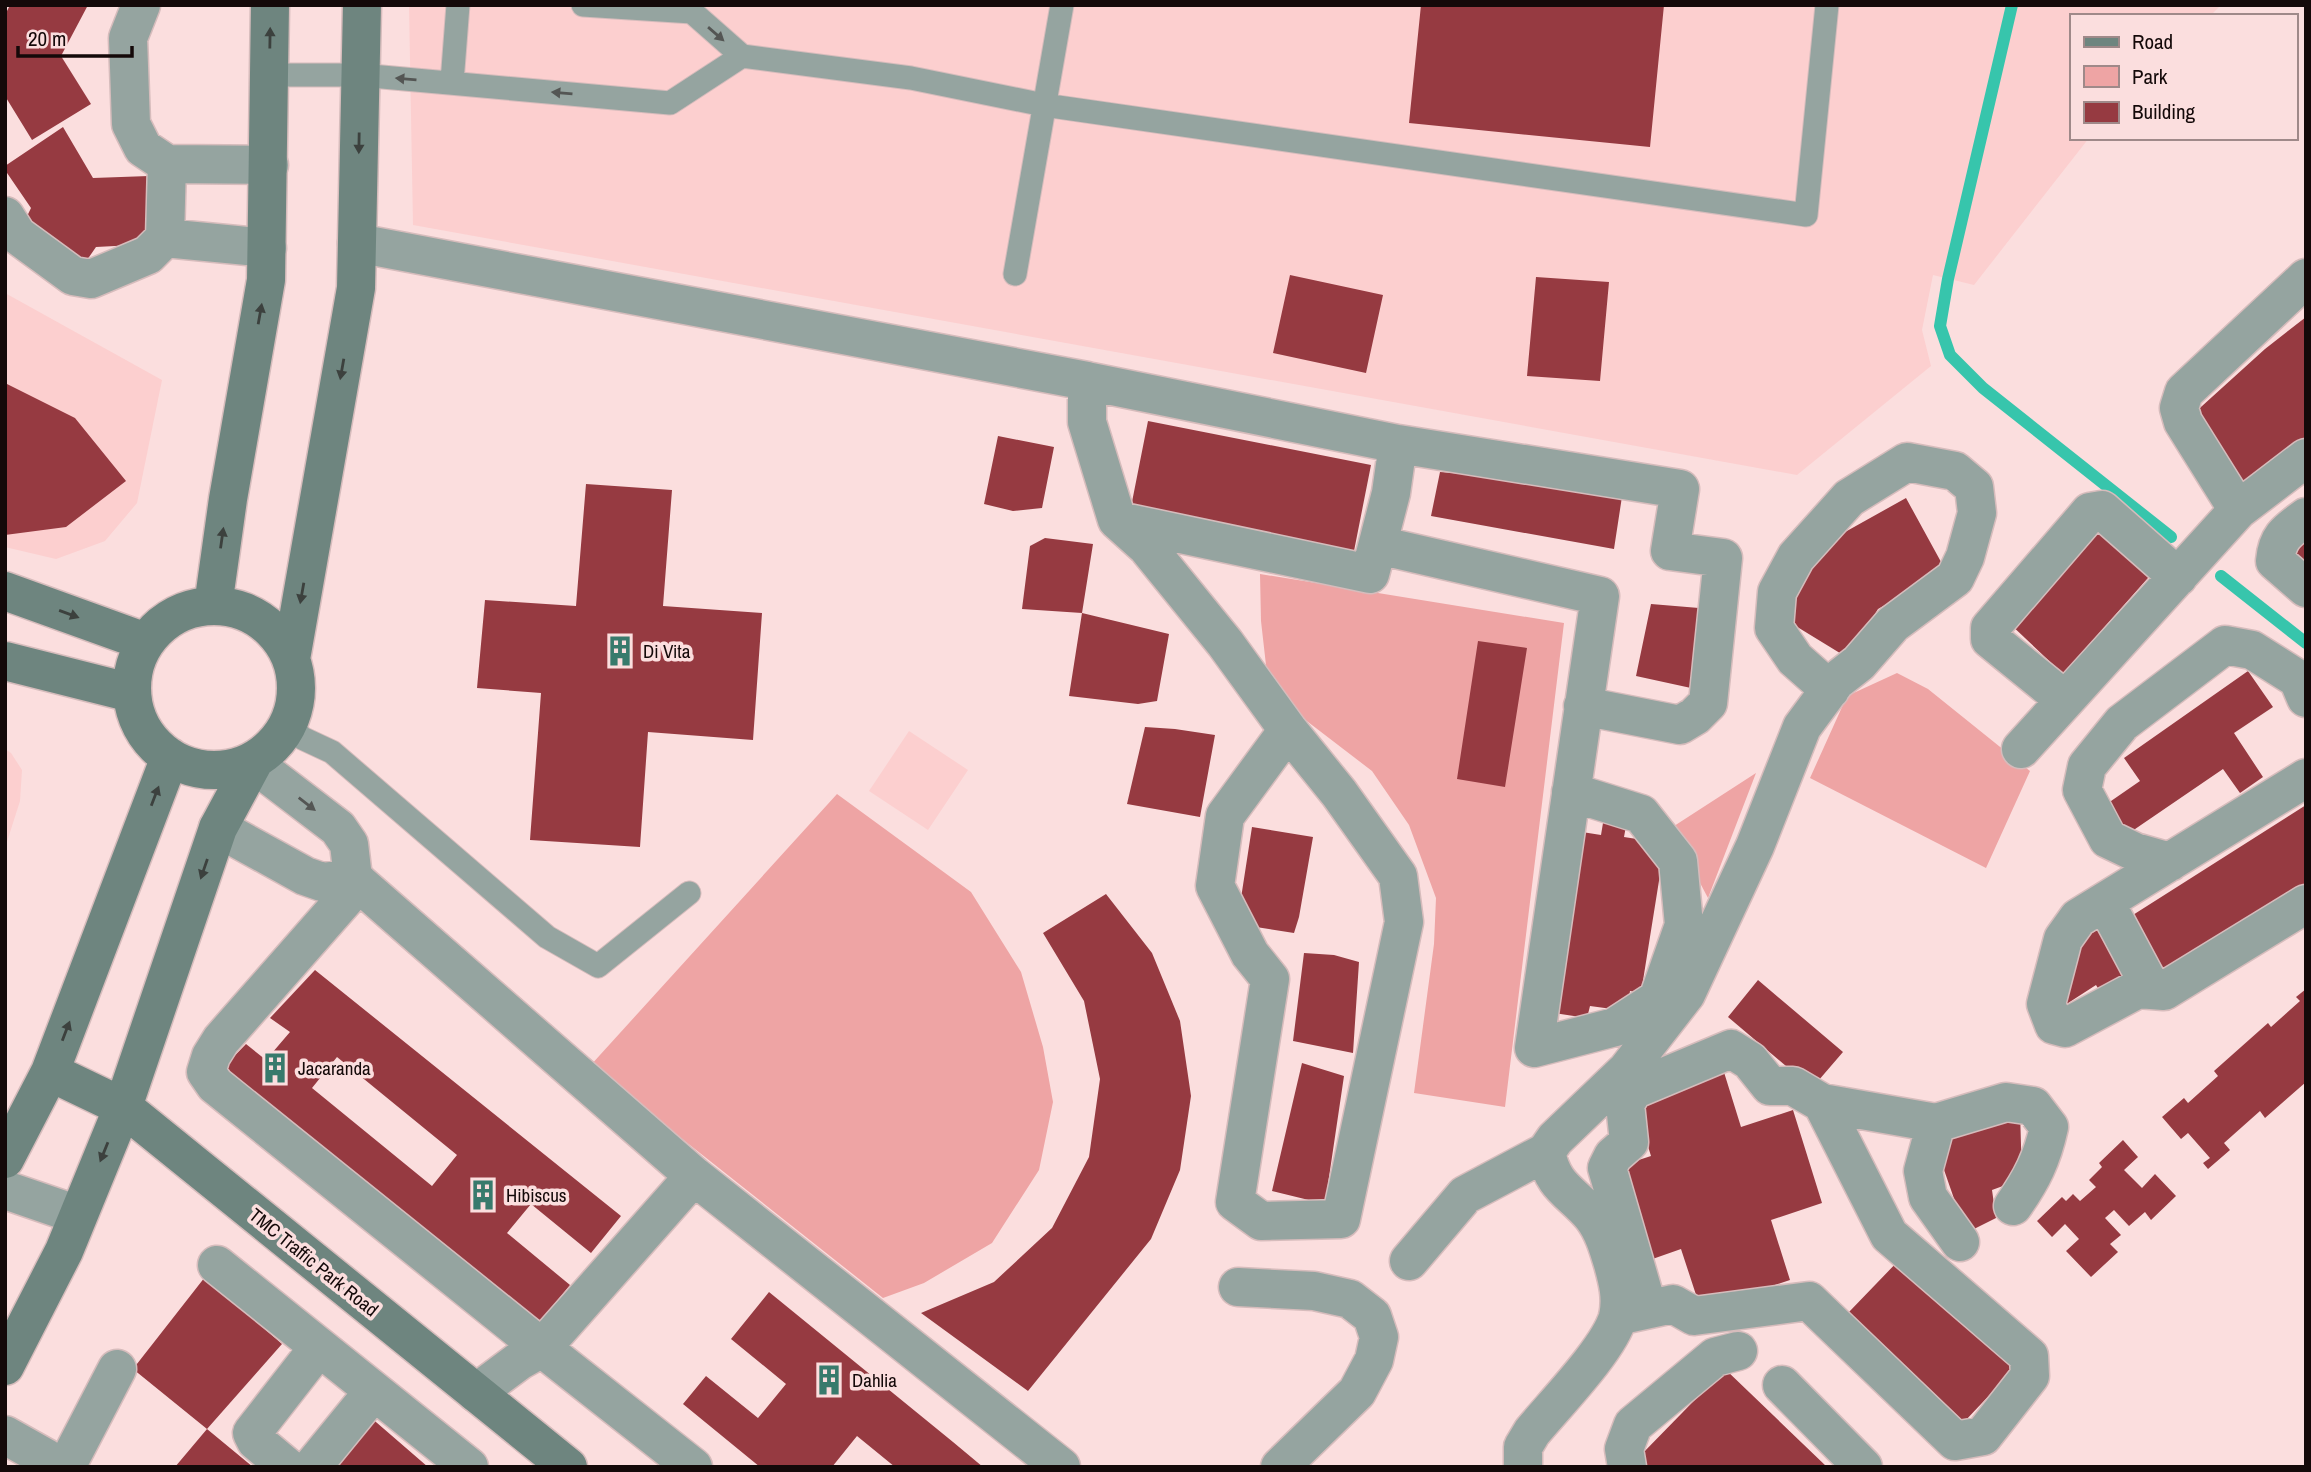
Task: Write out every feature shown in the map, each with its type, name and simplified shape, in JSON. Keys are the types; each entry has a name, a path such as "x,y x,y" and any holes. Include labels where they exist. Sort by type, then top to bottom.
{"main road":[{"path":"213,606 228,499 266,280 270,5"},
{"path":"290,659 356,289 362,5"},
{"path":"5,591 146,642"},
{"path":"5,1366 64,1251 123,1107 218,828 253,762 270,747 288,722 294,701 295,680 290,659 279,636 260,620 238,609 213,606 193,608 175,615 158,627 146,642 135,666 132,693 135,712 143,730 155,745 170,757 190,766 213,770 253,762"},
{"path":"5,661 132,693"},
{"path":"5,1159 50,1072 170,757"},
{"name":"TMC Traffic Park Road","path":"50,1072 123,1107 568,1467"}],"street":[{"path":"141,5 128,38 131,124 143,148 167,164 269,165"},
{"path":"5,216 17,235 73,276 91,279 148,255 165,238 167,164"},
{"path":"165,238 267,248"},
{"path":"357,243 1087,381 1398,444 1679,489 1670,551 1723,558 1708,703 1695,716 1680,725 1583,706"},
{"path":"2238,510 2183,422 2179,408 2184,392 2306,278"},
{"path":"1087,381 1087,422 1117,520 1147,547 1225,643 1288,730 1339,793 1398,876 1404,922 1341,1219 1261,1221 1236,1202 1270,979 1250,954 1215,886 1225,816 1288,730"},
{"path":"1117,520 1370,574 1391,493 1398,444"},
{"path":"2021,749 2238,510 2306,458"},
{"path":"1409,1261 1465,1195 1546,1152 1555,1139 1627,1070 1686,994 1755,846 1802,727 1830,690 1836,681 1859,663 1893,624 1955,578 1965,557 1977,513 1973,487 1955,471 1907,462 1849,498 1796,557 1777,592 1774,628 1795,659 1830,690"},
{"path":"2065,700 1990,639 1990,628 2090,512 2102,510 2178,577"},
{"path":"2306,517 2276,544 2275,561 2306,588"},
{"path":"1378,545 1600,596 1583,706 1534,1048 1615,1027 1658,999 1684,925 1678,861 1641,814 1571,792"},
{"path":"2170,862 2135,852 2108,839 2082,790 2087,766 2122,723 2225,645 2252,650 2298,679 2306,698"},
{"path":"253,762 338,828 349,844 356,880 694,1176 1061,1467"},
{"path":"2306,778 2078,918 2063,939 2046,1004 2054,1025 2065,1028 2138,989 2164,991 2306,904"},
{"path":"218,828 304,876 322,882 356,880"},
{"path":"356,880 221,1040 211,1056 206,1072 215,1085 693,1467"},
{"path":"2105,902 2152,990"},
{"path":"1633,1313 1620,1291 1606,1168 1613,1156 1629,1142 1625,1104 1633,1090 1731,1049 1750,1061 1769,1086 1793,1086 1822,1103 1936,1123 2006,1102 2033,1106 2049,1127 2042,1155 2031,1181 2013,1206"},
{"path":"1523,1467 1522,1447 1532,1432 1609,1339 1633,1313 1673,1304 1694,1316 1809,1301 1955,1441 1983,1436 2030,1376 2029,1356 1889,1235 1822,1103"},
{"path":"1881,1220 1923,1171 1936,1123"},
{"path":"1546,1152 1555,1181 1593,1217 1615,1232"},
{"path":"1923,1171 1928,1197 1959,1242"},
{"path":"476,1393 519,1361 542,1348 694,1176"},
{"path":"5,1190 78,1215"},
{"path":"217,1265 469,1467"},
{"path":"1238,1287 1314,1291 1350,1299 1372,1316 1379,1338 1374,1360 1357,1392 1280,1467"},
{"path":"286,1467 256,1441 252,1433 319,1347"},
{"path":"1627,1467 1624,1449 1633,1424 1715,1357 1738,1351"},
{"path":"66,1467 117,1369"},
{"path":"1782,1385 1863,1467"},
{"path":"312,1467 374,1391"},
{"path":"5,1435 46,1458 55,1467"}],"lane":[{"path":"452,82 458,5"},
{"path":"583,5 692,12 741,56 911,78 1044,105 1806,215 1827,5"},
{"path":"1015,274 1062,5"},
{"path":"269,75 360,75 670,103 741,56"},
{"path":"288,722 302,738 332,752 547,937 598,966 689,893"}],"shaded area":[{"path":"409,5 2221,5 2212,14 2070,14 2070,140 2087,140 1974,285 1933,275 1922,330 1931,366 1797,475 413,225"},
{"path":"5,293 162,380 137,503 105,541 56,559 5,547"},
{"path":"909,731 968,770 928,830 869,791"},
{"path":"5,749 11,753 22,770 20,801 5,848"}],"green space":[{"path":"1260,574 1564,623 1505,1107 1414,1093 1434,944 1436,898 1409,825 1372,771 1295,712 1267,674 1261,621"},
{"path":"1897,673 1928,689 2030,771 1986,868 1810,778 1847,696"},
{"path":"1756,773 1708,898 1671,828"},
{"path":"837,794 971,892 1021,972 1043,1047 1053,1102 1039,1170 992,1243 924,1283 883,1298 590,1066"}],"building":[{"path":"10,5 88,5 61,56 91,104 32,140 5,96 5,15"},
{"path":"1421,5 1664,5 1650,147 1409,123"},
{"path":"63,127 93,178 149,176 153,244 96,247 78,273 20,231 31,208 5,170 5,166"},
{"path":"1290,275 1383,295 1366,373 1273,353"},
{"path":"1536,277 1609,282 1600,381 1527,376"},
{"path":"2306,317 2306,450 2246,494 2191,416 2265,349"},
{"path":"5,383 75,418 126,481 66,527 5,535"},
{"path":"1148,421 1371,465 1354,551 1131,507"},
{"path":"998,436 1054,447 1042,508 1013,511 984,504"},
{"path":"1440,472 1623,490 1614,549 1431,516"},
{"name":"Di Vita","path":"586,484 672,490 663,606 762,613 753,740 648,732 640,847 530,840 541,693 477,688 485,600 576,606"},
{"path":"1906,498 1946,571 1878,609 1848,658 1781,617 1820,546"},
{"path":"2095,521 2155,570 2063,674 2007,621"},
{"path":"2306,534 2306,559 2301,564 2288,551"},
{"path":"1045,538 1093,544 1082,613 1022,609 1030,546"},
{"path":"1651,604 1699,608 1691,688 1636,676"},
{"path":"1082,613 1169,634 1157,701 1138,704 1069,696"},
{"path":"1478,641 1527,648 1505,787 1457,779"},
{"path":"2248,671 2273,707 2234,733 2263,777 2240,793 2223,769 2119,840 2098,810 2140,781 2124,758"},
{"path":"1145,727 1215,735 1200,817 1127,804"},
{"path":"2306,805 2306,888 2163,981 2125,920"},
{"path":"1603,823 1626,826 1624,837 1656,842 1653,861 1662,862 1641,993 1630,991 1627,1011 1590,1006 1587,1018 1554,1013 1582,832 1601,835"},
{"path":"1252,827 1313,837 1294,933 1237,924"},
{"path":"1106,894 1152,953 1180,1021 1191,1096 1180,1170 1151,1239 1028,1391 921,1313 994,1282 1052,1228 1089,1157 1100,1079 1084,1001 1043,933"},
{"path":"2105,925 2136,977 2102,995 2096,985 2065,1005 2062,952"},
{"path":"1304,953 1334,955 1359,962 1353,1053 1293,1041"},
{"name":"Hibiscus","path":"315,970 621,1216 591,1253 531,1204 507,1233 570,1285 535,1328 217,1074 246,1044 266,1060 290,1032 270,1018","holes":["337,1057 457,1155 432,1186 312,1088"]},
{"path":"1758,980 1843,1052 1812,1088 1728,1017"},
{"path":"2306,989 2306,1082 2265,1118 2260,1111 2224,1143 2230,1150 2208,1169 2203,1163 2210,1158 2188,1133 2181,1139 2162,1117 2184,1098 2188,1103 2218,1076 2214,1071 2268,1023 2271,1027 2300,1001 2296,997"},
{"path":"1302,1063 1344,1076 1325,1204 1272,1191"},
{"path":"1723,1069 1741,1127 1793,1110 1822,1203 1771,1220 1790,1280 1701,1310 1681,1249 1644,1262 1614,1168 1651,1156 1633,1098"},
{"path":"2020,1111 2022,1179 1992,1190 1996,1218 1966,1233 1935,1144"},
{"path":"2123,1140 2138,1157 2124,1170 2142,1188 2155,1174 2176,1196 2151,1220 2145,1212 2129,1226 2114,1210 2105,1218 2121,1235 2110,1244 2118,1252 2091,1277 2066,1251 2079,1239 2065,1224 2052,1237 2037,1221 2062,1197 2066,1201 2073,1194 2080,1201 2096,1187 2089,1180 2102,1167 2099,1163"},
{"path":"1902,1257 2016,1367 1964,1422 1849,1312"},
{"path":"205,1277 282,1344 207,1429 133,1369"},
{"name":"Dahlia","path":"769,1292 983,1467 895,1467 857,1436 832,1467 760,1467 683,1404 706,1376 758,1418 786,1384 731,1339"},
{"path":"1725,1369 1827,1467 1649,1467 1639,1457"},
{"path":"369,1416 428,1467 326,1467"},
{"path":"207,1429 253,1467 175,1467"}],"waterway":[{"path":"2012,5 1948,279 1940,326 1950,355 1983,388 2171,537"},
{"path":"2221,576 2306,643"}],"place":[{"name":"Di Vita","path":"620,651"},
{"name":"Jacaranda","path":"275,1068"},
{"name":"Hibiscus","path":"483,1195"},
{"name":"Dahlia","path":"829,1380"}]}
